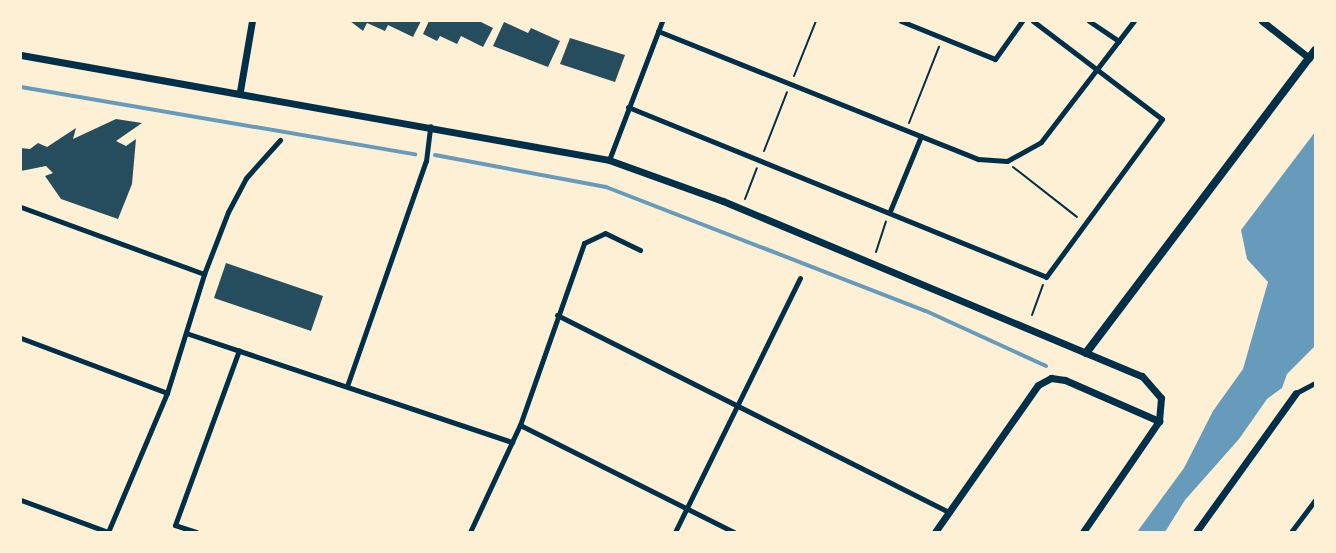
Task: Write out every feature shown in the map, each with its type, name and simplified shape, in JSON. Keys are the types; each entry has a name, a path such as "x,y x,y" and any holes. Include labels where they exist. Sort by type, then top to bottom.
{"main road":[{"path":"1086,353 1315,50"}],"street":[{"path":"240,91 252,21"},
{"path":"609,160 662,21"},
{"path":"901,21 995,59 1022,21"},
{"path":"628,107 761,158 1046,277 1162,119 1033,21"},
{"path":"1089,21 1119,41"},
{"path":"658,31 978,159 1006,161 1041,142 1134,21"},
{"path":"1262,21 1309,58"},
{"path":"21,55 240,91 609,160 723,201 1142,376 1154,386 1161,398 1158,421 1083,532"},
{"path":"348,386 426,161 430,126"},
{"path":"890,211 921,136"},
{"path":"21,500 108,532 167,393 204,274 246,178 280,140"},
{"path":"21,207 204,274"},
{"path":"471,532 520,425 584,243 604,233 640,250"},
{"path":"675,532 800,278"},
{"path":"558,315 739,404 949,512"},
{"path":"186,333 512,442"},
{"path":"21,338 167,393"},
{"path":"196,532 186,531 175,525 239,350"},
{"path":"935,532 1038,385 1051,378 1065,380 1158,421"},
{"path":"1196,532 1296,393 1315,383"},
{"path":"520,425 734,532"},
{"path":"1291,532 1315,500"}],"path":[{"path":"745,199 816,21"},
{"path":"906,130 942,39"},
{"path":"1006,161 1084,223"},
{"path":"876,252 890,211"},
{"path":"1032,315 1046,277"}],"water":[{"path":"1315,132 1315,346 1287,374 1282,388 1267,399 1239,439 1185,500 1165,532 1137,532 1184,468 1213,411 1243,369 1268,282 1247,259 1241,230"}],"building":[{"path":"350,21 421,21 413,37 388,25 385,31 367,23 363,31"},
{"path":"429,21 479,21 493,28 483,47 461,36 457,44 440,36 437,41 423,34"},
{"path":"504,22 528,33 531,28 560,41 548,67 493,46"},
{"path":"570,38 625,55 615,82 560,64"},
{"path":"116,119 142,123 116,141 126,146 136,139 132,184 118,219 61,199 45,176 53,173 46,166 21,171 21,148 30,149 38,143 47,147 76,128 73,139"},
{"path":"226,263 323,296 311,331 214,298"}],"waterway":[{"path":"21,87 415,154"},
{"path":"435,155 606,187 926,311 1046,366"}]}
